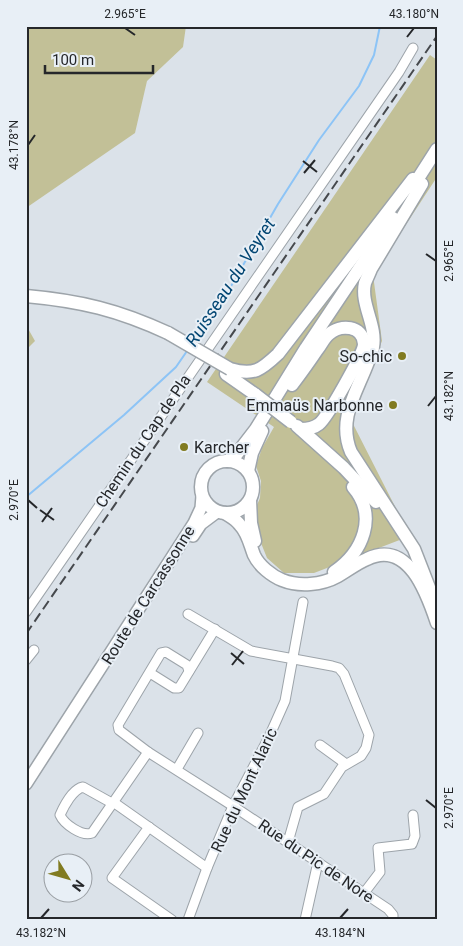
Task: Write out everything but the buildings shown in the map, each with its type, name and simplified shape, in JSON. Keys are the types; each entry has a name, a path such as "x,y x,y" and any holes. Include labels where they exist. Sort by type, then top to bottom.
{"main road":[{"path":"228,372 249,373 260,370 278,354 437,148"},
{"path":"437,148 306,348 256,429 236,455 227,461 213,464 207,469 201,483 202,496 205,502 242,526 260,564 282,580 293,583 318,583 335,578 368,558 382,555 394,556 405,562 416,574 437,623"},
{"path":"248,471 257,440 280,402 437,161"},
{"path":"422,184 371,269 365,284 365,302 373,326 374,347 350,406 345,428 351,452 414,549 437,608"},
{"path":"26,296 75,302 114,311 137,319 228,372 296,426 344,468 374,500 399,532 422,573"},
{"path":"26,303 51,304 93,311 167,335"},
{"path":"280,402 328,334 344,327 351,327 359,332 364,344 362,353 321,423 315,426 296,426"},
{"path":"296,426 354,488 363,501 366,511 365,528 358,548 338,569 318,583"},
{"path":"227,461 241,465 248,471 253,484 250,500 253,535 266,569"},
{"name":"Route de Carcassonne","path":"87,692 194,523 201,508 202,496"},
{"path":"221,512 239,510 250,500"},
{"name":"Route de Carcassonne","path":"26,784 197,529 221,512"}],"street":[{"name":"Chemin du Cap de Pla","path":"26,612 413,48"},
{"name":"Rue du Mont Alaric","path":"188,920 233,806 269,737 285,701 303,602"},
{"path":"188,614 251,650 332,666 339,668 344,674 369,735 366,748 361,756 342,766 324,794 298,807 288,842"},
{"path":"189,671 188,665 166,652 162,653 150,673 174,688 179,688 215,629"},
{"path":"26,660 34,650"},
{"name":"Rue du Pic de Nore","path":"150,673 118,725 119,730 148,752 177,769 388,909 393,915 393,920"},
{"path":"177,769 198,733"},
{"path":"320,745 346,764"},
{"path":"148,752 112,803 92,833 88,835 83,834 62,820 60,815 78,788 83,787 112,803 150,827 207,868"},
{"path":"364,893 380,872 378,848 412,844 415,836 413,815"},
{"path":"150,827 112,878 172,920"},
{"path":"305,920 318,862"}],"shaded area":[{"path":"26,26 186,26 183,47 147,81 135,133 26,208"},
{"path":"430,55 437,60 437,177 373,275 382,341 351,420 410,536 314,573 284,573 267,558 257,533 253,514 260,498 261,481 256,466 262,448 274,427 207,382"},
{"path":"26,325 35,341 26,350"}],"waterway":[{"name":"Ruisseau du Veyret","path":"193,343 226,295 278,204 319,140 359,86 374,55 380,26"},
{"name":"Ruisseau du Veyret","path":"26,497 124,415 176,367 187,351"}],"railway":[{"path":"26,634 437,36"}],"place":[{"name":"So-chic","path":"402,356"},
{"name":"Emmaüs Narbonne","path":"393,405"},
{"name":"Karcher","path":"184,447"}]}
